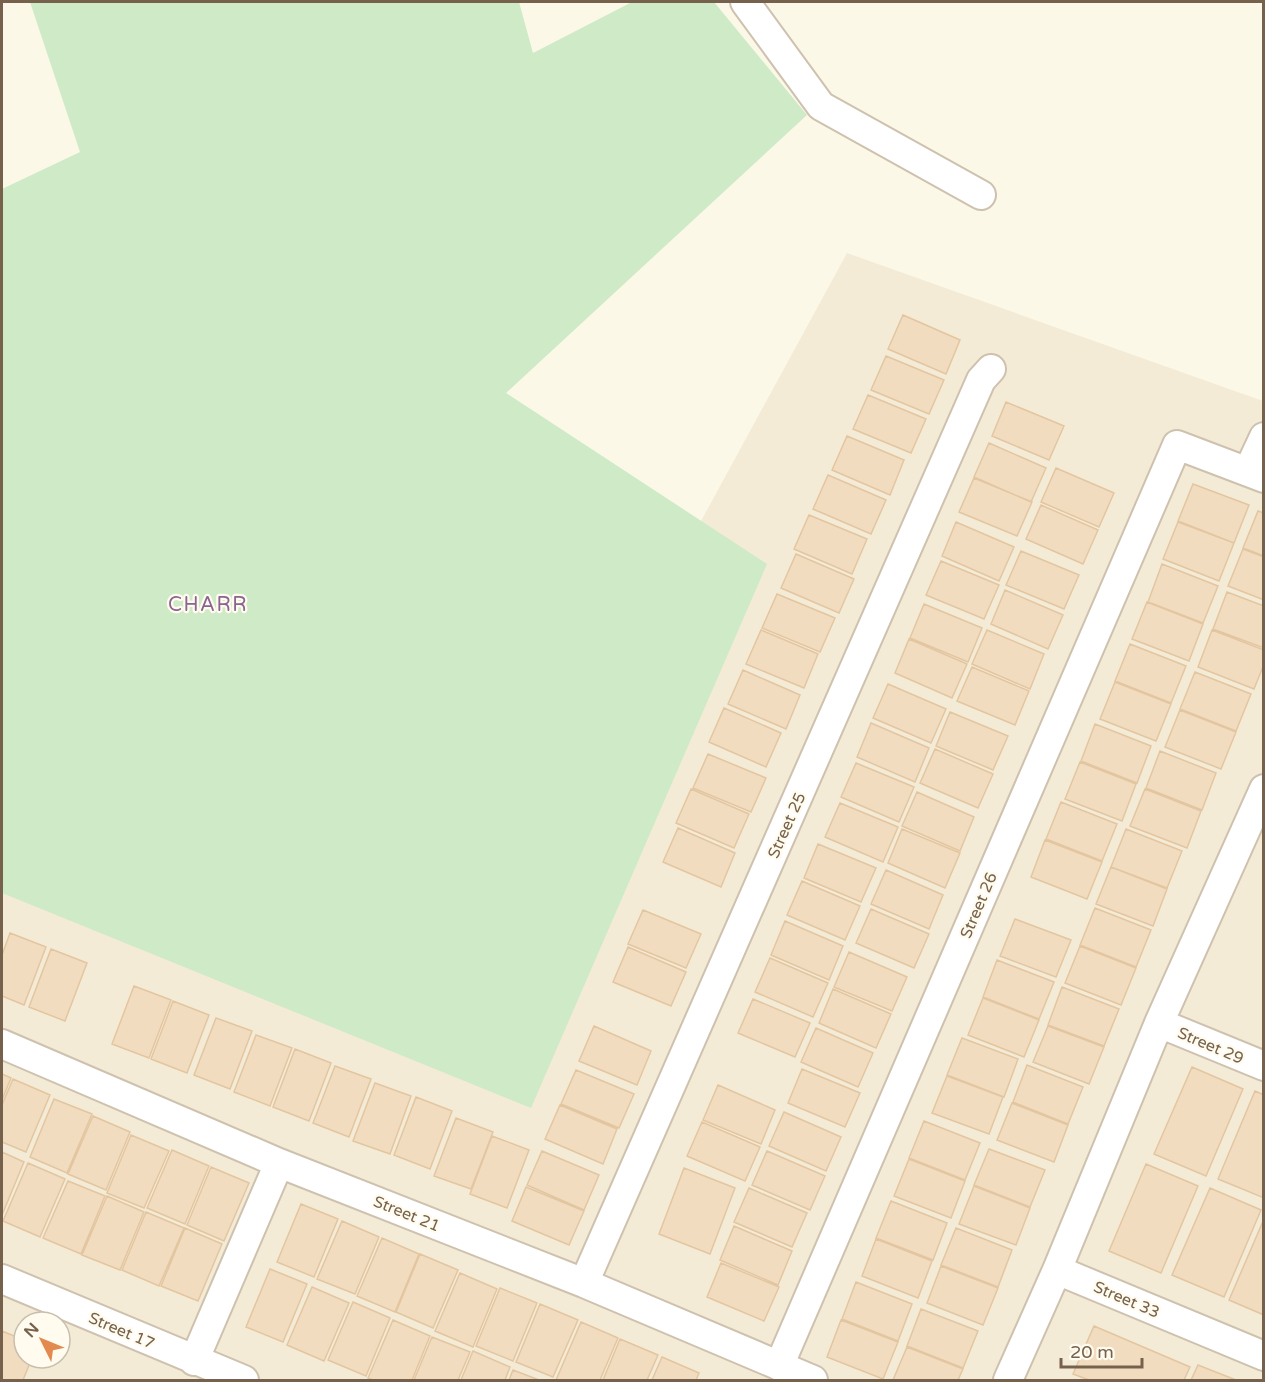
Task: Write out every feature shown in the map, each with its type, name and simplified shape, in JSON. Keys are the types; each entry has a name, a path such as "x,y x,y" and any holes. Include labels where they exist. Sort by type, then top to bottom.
{"street":[{"path":"745,2 821,106 981,195"},
{"name":"Street 25","path":"584,1283 981,380 991,369"},
{"path":"1256,474 1263,437"},
{"name":"Street 26","path":"780,1366 1177,445 1256,474"},
{"path":"1008,1380 1057,1270 1159,1023 1263,789"},
{"name":"Street 29","path":"1159,1023 1263,1066"},
{"name":"Street 21","path":"2,1044 279,1163 584,1283 813,1380"},
{"path":"194,1361 279,1163"},
{"name":"Street 33","path":"1057,1270 1263,1356"},
{"name":"Street 17","path":"2,1279 243,1380"}],"shaded area":[{"path":"847,253 1263,401 1263,1380 2,1380 2,600 701,521"}],"green space":[{"path":"30,2 519,2 533,53 632,2 714,2 807,115 506,393 767,564 531,1108 2,893 2,189 80,152"}],"building":[{"path":"903,315 960,340 946,374 888,349"},
{"path":"886,356 944,380 929,414 871,390"},
{"path":"868,395 926,419 911,453 853,429"},
{"path":"1006,402 1064,426 1049,460 992,436"},
{"path":"847,436 904,460 890,495 832,470"},
{"path":"989,443 1046,468 1031,502 974,477"},
{"path":"1056,468 1114,493 1099,527 1041,502"},
{"path":"828,475 886,500 871,534 813,509"},
{"path":"974,478 1032,502 1017,536 959,512"},
{"path":"1193,484 1249,505 1234,543 1178,521"},
{"path":"1041,505 1098,530 1083,564 1026,539"},
{"path":"1258,511 1264,513 1264,556 1243,548"},
{"path":"809,515 867,539 852,574 794,549"},
{"path":"956,522 1014,547 999,581 942,556"},
{"path":"1178,522 1234,543 1219,581 1163,559"},
{"path":"1243,549 1264,557 1264,600 1228,586"},
{"path":"1021,551 1079,575 1064,609 1006,585"},
{"path":"796,554 854,579 839,613 781,588"},
{"path":"941,561 999,585 984,619 926,595"},
{"path":"1162,564 1218,586 1203,623 1148,602"},
{"path":"1005,590 1063,615 1048,649 991,624"},
{"path":"1227,592 1264,606 1264,648 1213,629"},
{"path":"777,594 835,618 820,652 762,628"},
{"path":"1147,602 1203,624 1189,661 1132,639"},
{"path":"924,604 982,628 968,662 910,638"},
{"path":"761,630 818,654 804,688 746,664"},
{"path":"987,630 1044,654 1030,689 972,664"},
{"path":"1212,630 1264,650 1264,664 1254,689 1198,667"},
{"path":"909,639 967,664 952,698 895,673"},
{"path":"1130,644 1186,666 1171,703 1115,681"},
{"path":"972,667 1029,691 1015,725 957,701"},
{"path":"743,670 800,695 786,729 728,704"},
{"path":"1195,672 1251,694 1236,731 1180,709"},
{"path":"1115,682 1171,704 1156,741 1100,719"},
{"path":"888,684 946,709 931,743 873,718"},
{"path":"724,708 781,733 766,767 709,742"},
{"path":"1180,710 1236,732 1221,769 1165,747"},
{"path":"950,712 1008,736 993,770 936,746"},
{"path":"871,723 929,748 915,782 857,757"},
{"path":"1095,724 1151,746 1137,783 1081,761"},
{"path":"935,749 993,774 978,808 920,783"},
{"path":"1160,751 1216,773 1202,810 1146,788"},
{"path":"708,754 766,778 751,812 693,788"},
{"path":"1080,762 1136,784 1122,821 1065,799"},
{"path":"856,763 914,787 899,822 841,797"},
{"path":"691,789 749,814 734,848 676,823"},
{"path":"1145,789 1201,811 1187,848 1130,826"},
{"path":"917,792 974,817 960,851 902,826"},
{"path":"1061,802 1117,824 1102,861 1046,839"},
{"path":"840,803 898,827 883,862 825,837"},
{"path":"678,828 735,853 721,887 663,862"},
{"path":"902,829 960,853 945,888 888,863"},
{"path":"1126,829 1182,851 1167,888 1111,867"},
{"path":"1045,840 1102,862 1087,899 1031,877"},
{"path":"818,844 876,868 861,902 804,878"},
{"path":"1111,867 1167,889 1153,926 1096,904"},
{"path":"886,870 943,895 929,929 871,904"},
{"path":"802,881 860,906 845,940 787,915"},
{"path":"1095,908 1151,930 1136,967 1080,945"},
{"path":"871,909 929,934 914,968 856,943"},
{"path":"643,910 701,934 686,968 628,944"},
{"path":"1015,919 1071,940 1056,977 1000,956"},
{"path":"785,921 843,946 829,980 771,955"},
{"path":"10,933 46,947 24,1005 2,996 2,955"},
{"path":"1080,946 1136,968 1121,1005 1065,983"},
{"path":"628,947 686,972 671,1006 613,982"},
{"path":"51,949 87,963 65,1021 29,1007"},
{"path":"849,952 907,977 892,1011 834,987"},
{"path":"770,958 828,983 813,1017 755,992"},
{"path":"997,960 1054,982 1039,1019 983,997"},
{"path":"134,986 171,1000 149,1058 112,1044"},
{"path":"1062,987 1119,1009 1104,1046 1048,1025"},
{"path":"833,989 891,1014 876,1048 819,1023"},
{"path":"983,998 1039,1020 1024,1057 968,1035"},
{"path":"753,999 810,1023 795,1057 738,1033"},
{"path":"173,1001 209,1015 187,1073 151,1059"},
{"path":"216,1018 252,1031 230,1089 194,1075"},
{"path":"594,1026 651,1051 637,1085 579,1061"},
{"path":"1048,1026 1104,1047 1089,1084 1033,1062"},
{"path":"816,1028 873,1053 858,1087 801,1062"},
{"path":"256,1035 292,1048 270,1106 234,1092"},
{"path":"962,1038 1018,1059 1004,1097 947,1075"},
{"path":"295,1049 331,1063 309,1121 273,1107"},
{"path":"1027,1065 1083,1087 1068,1124 1013,1102"},
{"path":"335,1066 371,1079 349,1137 313,1123"},
{"path":"1192,1067 1243,1089 1206,1176 1154,1154"},
{"path":"802,1069 860,1093 845,1127 788,1103"},
{"path":"576,1070 634,1094 619,1128 561,1104"},
{"path":"2,1074 11,1078 2,1100"},
{"path":"947,1076 1003,1097 989,1134 932,1113"},
{"path":"13,1079 50,1095 26,1152 2,1142 2,1105"},
{"path":"375,1083 411,1096 390,1154 353,1141"},
{"path":"718,1085 775,1110 761,1144 703,1120"},
{"path":"1255,1091 1264,1095 1264,1198 1218,1179"},
{"path":"416,1097 452,1111 430,1169 394,1155"},
{"path":"54,1099 92,1114 67,1173 30,1157"},
{"path":"1012,1103 1068,1125 1054,1162 997,1140"},
{"path":"560,1105 617,1129 603,1164 545,1139"},
{"path":"784,1112 841,1137 826,1171 769,1146"},
{"path":"93,1116 130,1132 106,1190 68,1174"},
{"path":"456,1118 493,1132 471,1189 434,1176"},
{"path":"924,1121 980,1143 965,1180 909,1158"},
{"path":"702,1122 760,1147 745,1181 687,1156"},
{"path":"131,1135 169,1151 144,1208 107,1193"},
{"path":"492,1136 529,1150 507,1208 470,1194"},
{"path":"989,1149 1045,1170 1030,1207 974,1185"},
{"path":"172,1150 209,1166 185,1224 147,1208"},
{"path":"542,1151 599,1175 584,1210 527,1185"},
{"path":"767,1151 825,1176 810,1210 752,1185"},
{"path":"2,1152 24,1162 2,1215"},
{"path":"909,1159 965,1181 951,1218 894,1196"},
{"path":"28,1163 65,1179 40,1237 3,1221"},
{"path":"1146,1164 1198,1186 1161,1273 1109,1251"},
{"path":"211,1167 249,1183 224,1241 187,1225"},
{"path":"684,1168 735,1188 710,1254 659,1234"},
{"path":"68,1181 105,1196 81,1254 43,1238"},
{"path":"974,1186 1030,1208 1016,1245 959,1224"},
{"path":"526,1187 584,1211 569,1245 512,1221"},
{"path":"749,1188 807,1213 792,1247 734,1222"},
{"path":"1210,1188 1261,1210 1224,1297 1172,1275"},
{"path":"107,1196 144,1212 120,1270 82,1255"},
{"path":"891,1201 947,1223 933,1260 876,1238"},
{"path":"301,1204 338,1219 314,1277 277,1262"},
{"path":"146,1212 184,1228 159,1286 122,1270"},
{"path":"1264,1219 1264,1315 1229,1300"},
{"path":"342,1221 379,1237 355,1294 317,1279"},
{"path":"734,1226 792,1251 778,1285 720,1260"},
{"path":"185,1228 222,1244 198,1301 161,1286"},
{"path":"956,1228 1012,1250 998,1287 941,1265"},
{"path":"382,1238 419,1254 395,1312 357,1296"},
{"path":"876,1239 932,1261 918,1298 862,1276"},
{"path":"420,1254 458,1270 433,1328 396,1312"},
{"path":"721,1263 779,1287 764,1321 707,1297"},
{"path":"941,1266 998,1288 983,1325 927,1303"},
{"path":"270,1269 307,1284 283,1342 246,1327"},
{"path":"460,1273 497,1289 473,1347 435,1331"},
{"path":"856,1282 912,1304 898,1341 842,1319"},
{"path":"312,1287 349,1303 324,1361 287,1345"},
{"path":"500,1288 537,1303 513,1361 476,1346"},
{"path":"353,1302 390,1318 366,1376 328,1360"},
{"path":"540,1304 578,1320 553,1377 516,1362"},
{"path":"921,1309 978,1331 963,1368 907,1346"},
{"path":"393,1320 430,1336 412,1380 373,1380 368,1378"},
{"path":"841,1320 898,1342 883,1379 827,1357"},
{"path":"581,1322 618,1338 600,1380 556,1380"},
{"path":"1094,1326 1190,1367 1184,1380 1089,1380 1073,1374"},
{"path":"2,1331 12,1335 12,1370 27,1370 23,1380 2,1380"},
{"path":"432,1337 470,1352 458,1380 414,1380"},
{"path":"620,1339 658,1355 647,1380 603,1380"},
{"path":"907,1347 963,1369 958,1380 893,1380"},
{"path":"473,1351 510,1367 505,1380 461,1380"},
{"path":"662,1357 699,1373 696,1380 652,1380"},
{"path":"1198,1365 1236,1380 1191,1380"},
{"path":"513,1370 539,1380 509,1380"}],"district":[{"name":"CHARR","path":"208,604"}]}
